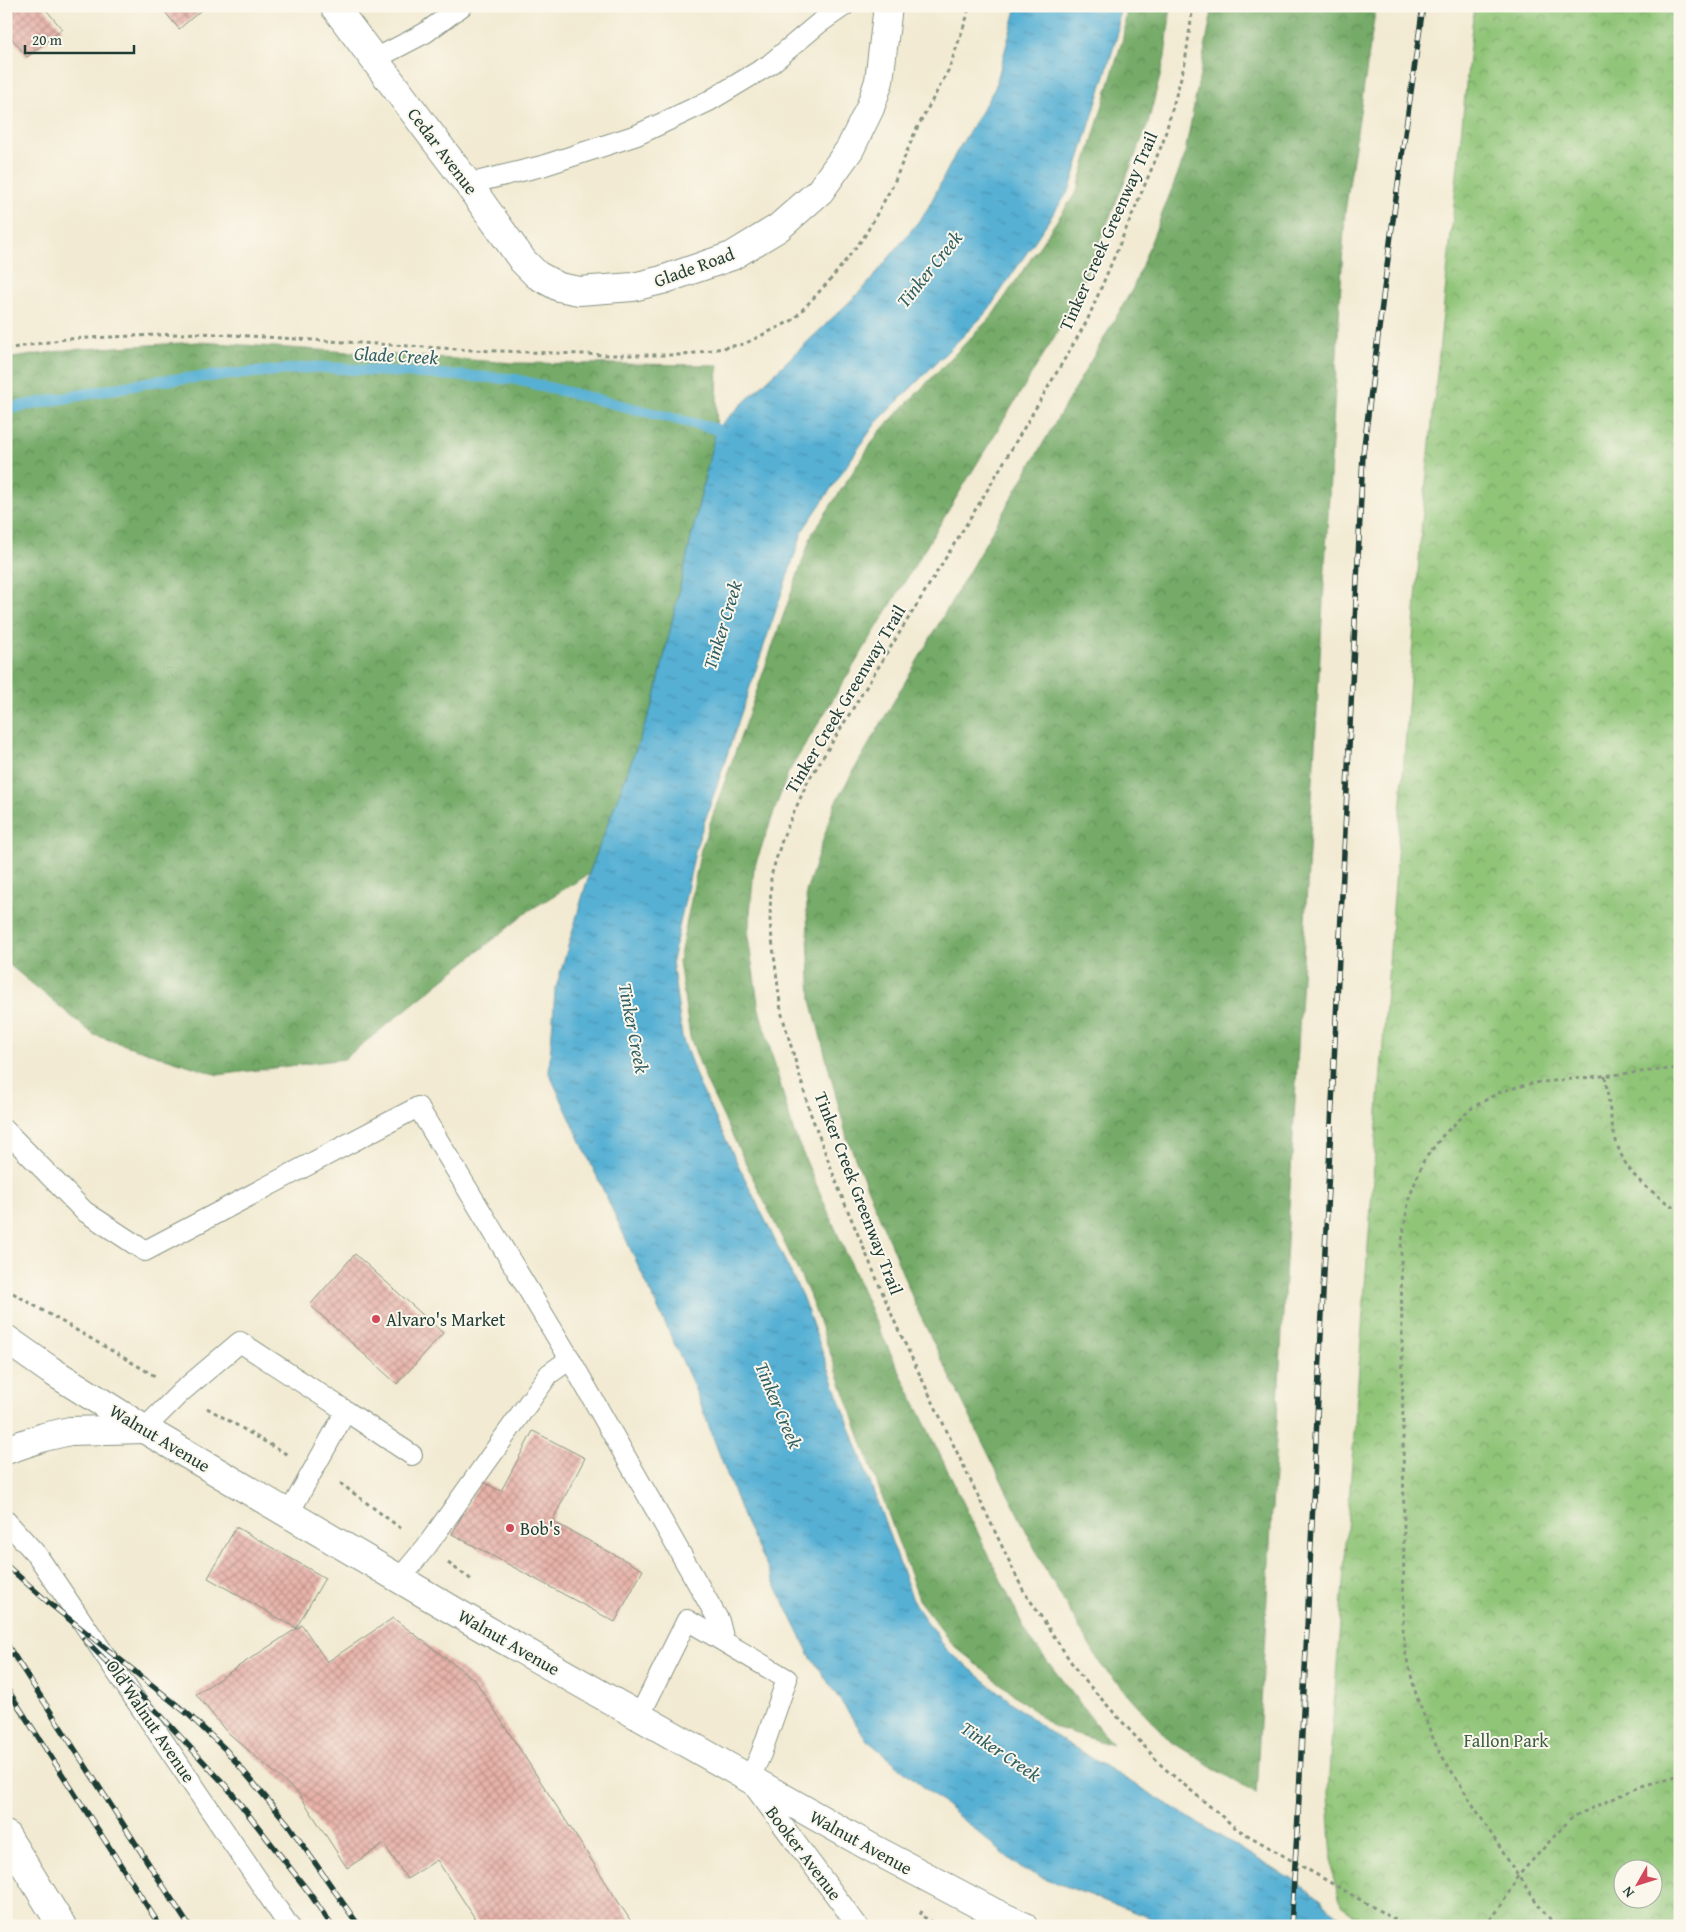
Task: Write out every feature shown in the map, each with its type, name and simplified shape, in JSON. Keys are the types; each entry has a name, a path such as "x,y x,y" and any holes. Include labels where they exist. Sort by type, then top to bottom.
{"street":[{"name":"Cedar Avenue","path":"334,6 468,184 523,261 537,275 559,287"},
{"name":"Glade Road","path":"559,287 579,291 633,287 662,280 732,256 778,228 820,191 850,149 870,108 879,81 888,6"},
{"name":"Walnut Avenue","path":"6,1339 50,1370 144,1429 288,1515 749,1780 870,1847 1023,1926"},
{"path":"6,1450 44,1437 70,1431 144,1429"},
{"path":"6,1835 62,1926"}],"lane":[{"path":"375,60 425,34 462,6"},
{"path":"468,184 542,166 637,134 700,105 769,65 818,24 844,6"},
{"path":"6,1131 84,1211 146,1251 418,1107 570,1359 719,1622 724,1642"},
{"path":"144,1429 181,1392 240,1342 412,1455"},
{"path":"399,1579 426,1547 548,1374 570,1359"},
{"path":"288,1515 346,1411"},
{"name":"Old Walnut Avenue","path":"6,1521 37,1555 289,1926"},
{"path":"639,1717 687,1620 787,1679 761,1754 749,1780"},
{"name":"Booker Avenue","path":"749,1780 858,1926"}],"path":[{"name":"Tinker Creek Greenway Trail","path":"1193,6 1185,63 1164,142 1087,321 985,494 807,783 783,837 771,876 770,923 781,1011 810,1112 836,1183 897,1327 1022,1588 1079,1674 1163,1767 1237,1829 1406,1926"},
{"path":"1556,1926 1518,1876 1437,1748 1417,1698 1406,1656 1403,1631 1404,1528 1401,1247 1408,1198 1424,1160 1444,1134 1473,1107 1502,1091 1533,1083 1568,1078 1680,1068"},
{"path":"1605,1076 1616,1144 1625,1166 1641,1184 1680,1210"},
{"path":"6,1289 147,1372"},
{"path":"201,1404 283,1452"},
{"path":"346,1486 404,1530"},
{"path":"1485,1926 1501,1906 1518,1876 1572,1817 1642,1786 1680,1775"}],"green space":[{"path":"1127,6 1171,6 1165,57 1147,127 1072,308 788,773 754,868 748,937 759,1009 794,1133 876,1323 1028,1636 1112,1745 1054,1727 954,1646 920,1602 809,1294 707,1083 690,1037 679,961 701,849 812,534 879,432 992,316 1077,191 1123,38"},
{"path":"1213,6 1376,6 1345,212 1256,1794 1170,1741 1101,1665 1043,1565 918,1311 847,1138 811,1000 806,892 835,803 1133,288 1184,158"},
{"name":"Fallon Park","path":"1474,6 1680,6 1680,1926 1362,1926 1341,1904 1333,1877 1328,1795 1421,532"},
{"path":"199,342 515,363 718,365 716,429 654,701 589,874 530,910 344,1059 218,1075 94,1035 6,962 6,359 67,350"}],"water":[{"name":"Tinker Creek","path":"1017,6 1120,6 1117,36 1070,189 986,313 875,424 803,530 696,847 672,961 682,1037 699,1084 802,1296 914,1603 947,1650 1047,1731 1307,1889 1351,1926 1171,1926 1023,1870 867,1740 809,1654 745,1522 693,1384 549,1073 555,991 589,874 654,701 716,429 866,286 926,212 956,153 995,88"}],"building":[{"path":"20,6 43,6 62,29 27,57 6,31 6,17"},
{"path":"160,6 206,6 179,29"},
{"name":"Alvaro's Market","path":"355,1254 443,1333 397,1384 310,1305"},
{"name":"Bob's","path":"533,1431 585,1458 552,1521 643,1570 615,1622 452,1534 481,1481 501,1491"},
{"path":"236,1527 325,1578 296,1628 208,1578"},
{"path":"393,1618 475,1680 634,1926 480,1926 437,1860 407,1879 384,1844 347,1868 299,1794 225,1730 196,1694 302,1625 327,1662"}],"waterway":[{"name":"Glade Creek","path":"6,409 156,381 316,367 514,379 716,429 728,436"}],"railway":[{"path":"1291,1926 1298,1817 1363,454 1423,6"},
{"path":"6,1565 49,1603 188,1714 225,1749 288,1824 359,1926"},
{"path":"84,1639 163,1718 227,1787 308,1891 332,1926"},
{"path":"6,1643 189,1926"},
{"path":"6,1687 160,1926"}],"place":[{"name":"Alvaro's Market","path":"376,1319"},
{"name":"Bob's","path":"510,1528"}]}
